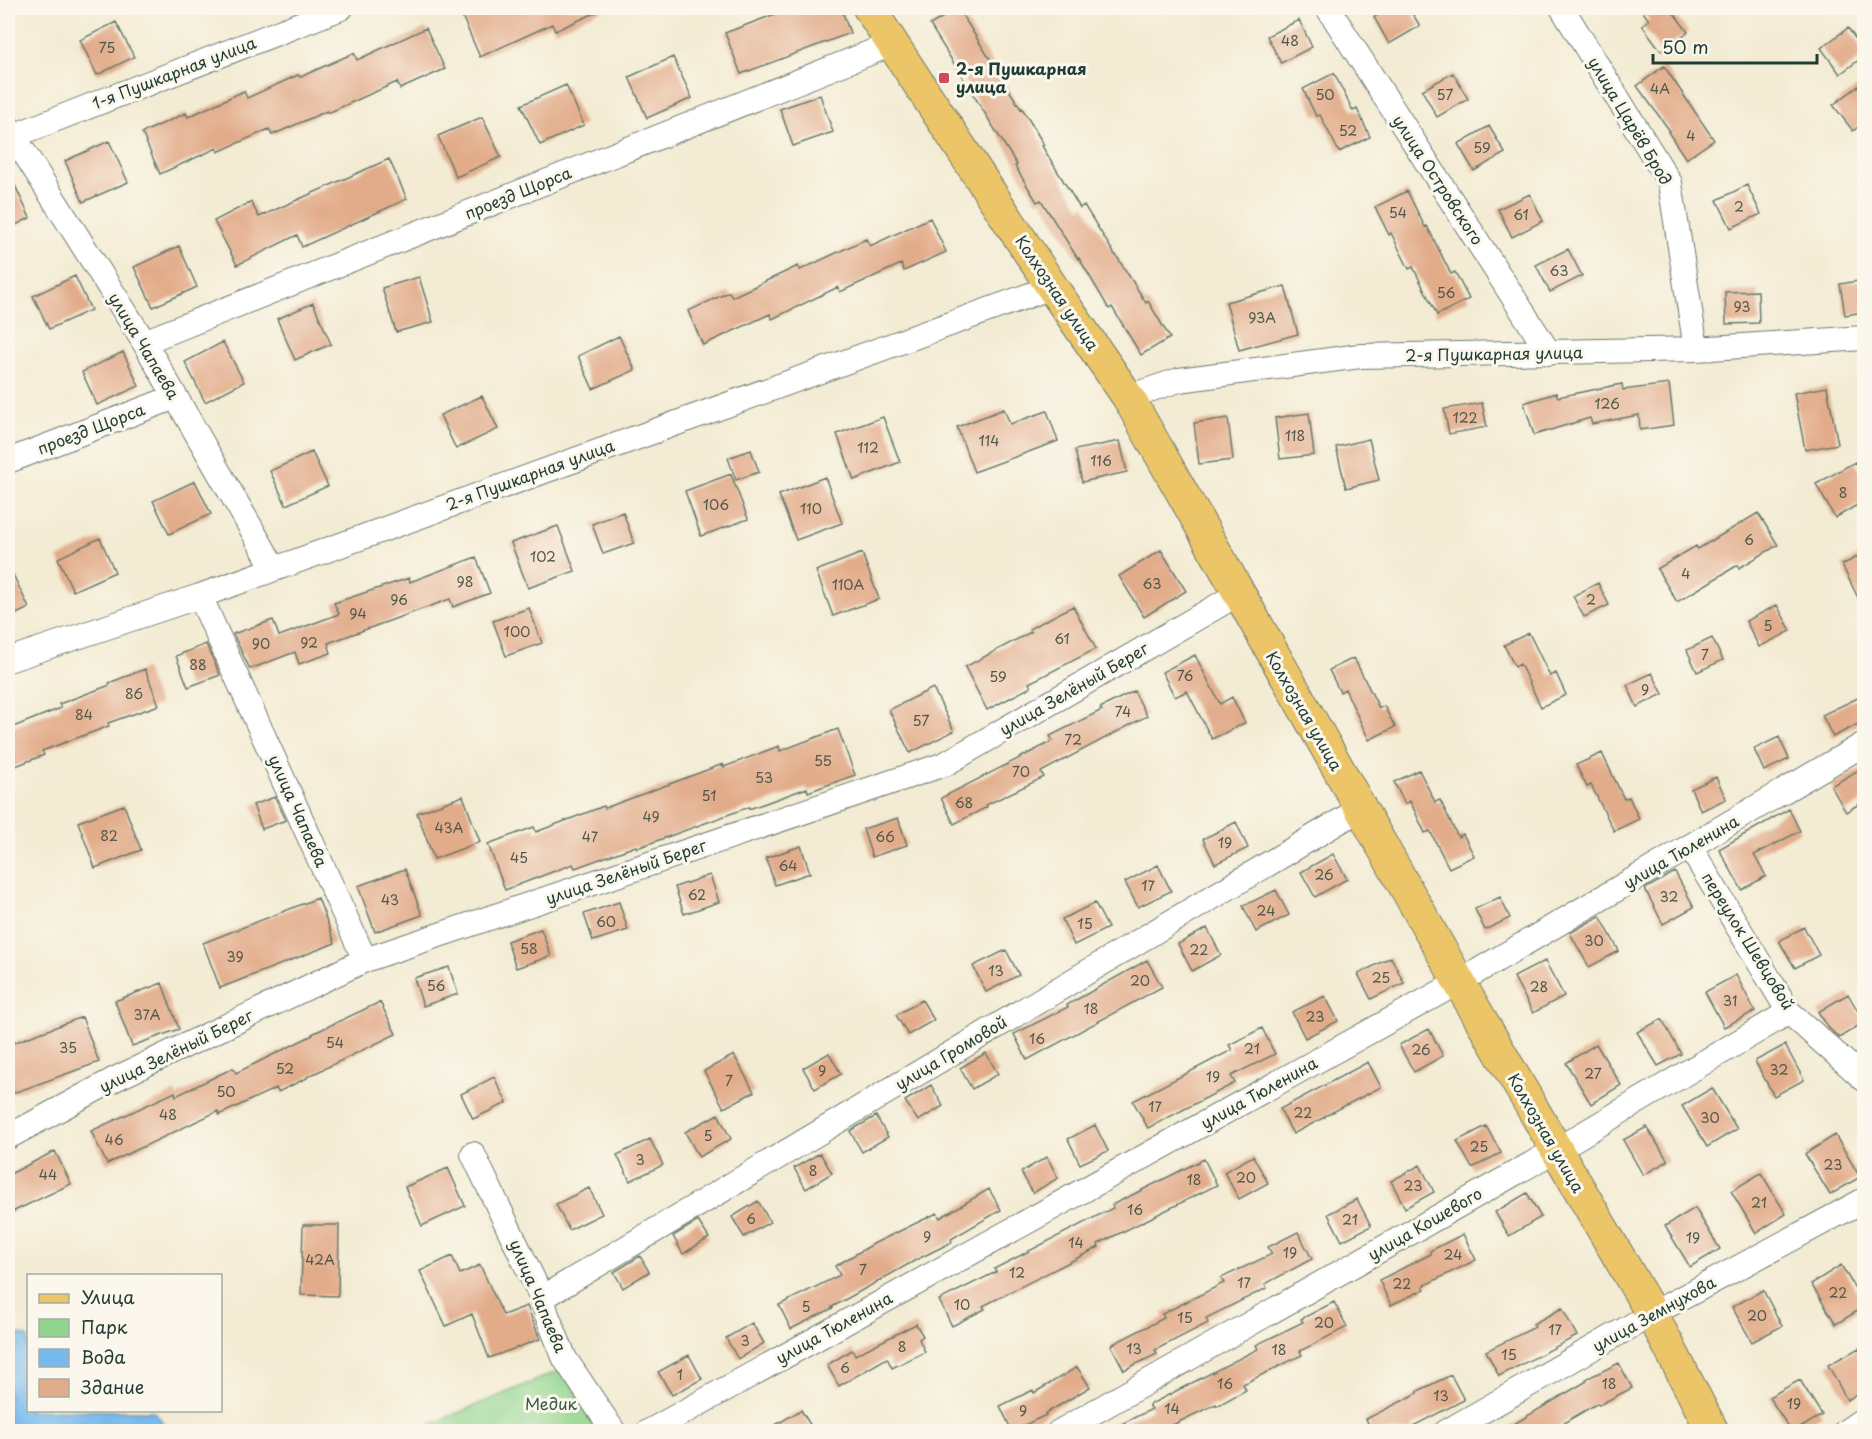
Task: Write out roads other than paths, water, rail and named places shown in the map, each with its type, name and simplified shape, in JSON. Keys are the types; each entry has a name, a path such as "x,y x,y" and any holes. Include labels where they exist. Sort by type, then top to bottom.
{"main road":[{"name":"Колхозная улица","path":"869,8 1052,287 1128,397 1360,809 1652,1314 1713,1431"}],"street":[{"name":"1-я Пушкарная улица","path":"9,134 341,8"},
{"name":"улица Островского","path":"1328,8 1549,353"},
{"name":"улица Царёв Брод","path":"1562,8 1670,183 1696,349"},
{"name":"проезд Щорса","path":"144,342 892,44"},
{"name":"улица Чапаева","path":"9,134 144,342 274,568"},
{"name":"2-я Пушкарная улица","path":"8,660 200,596 1052,287"},
{"name":"2-я Пушкарная улица","path":"1128,397 1179,380 1360,356 1863,344"},
{"name":"проезд Щорса","path":"8,460 175,397"},
{"name":"улица Зелёный Берег","path":"8,1137 115,1079 365,960 945,764 1238,594"},
{"name":"улица Чапаева","path":"200,596 365,960"},
{"name":"улица Тюленина","path":"648,1431 1459,982 1864,744"},
{"name":"улица Громовой","path":"542,1298 1360,809"},
{"name":"переулок Шевцовой","path":"1690,847 1789,1012 1864,1079"},
{"name":"улица Кошевого","path":"1059,1431 1556,1150 1789,1012"},
{"name":"улица Чапаева","path":"473,1154 542,1298 565,1359 614,1431"},
{"name":"улица Земнухова","path":"1446,1431 1652,1314 1864,1200"},
{"path":"1845,1431 1864,1419"}],"water":[{"path":"8,1331 27,1337 27,1412 154,1412 171,1431 8,1431"}],"place":[{"name":"2-я Пушкарная улица","path":"944,78"}],"park label":[{"name":"Медик","path":"551,1404"}]}
